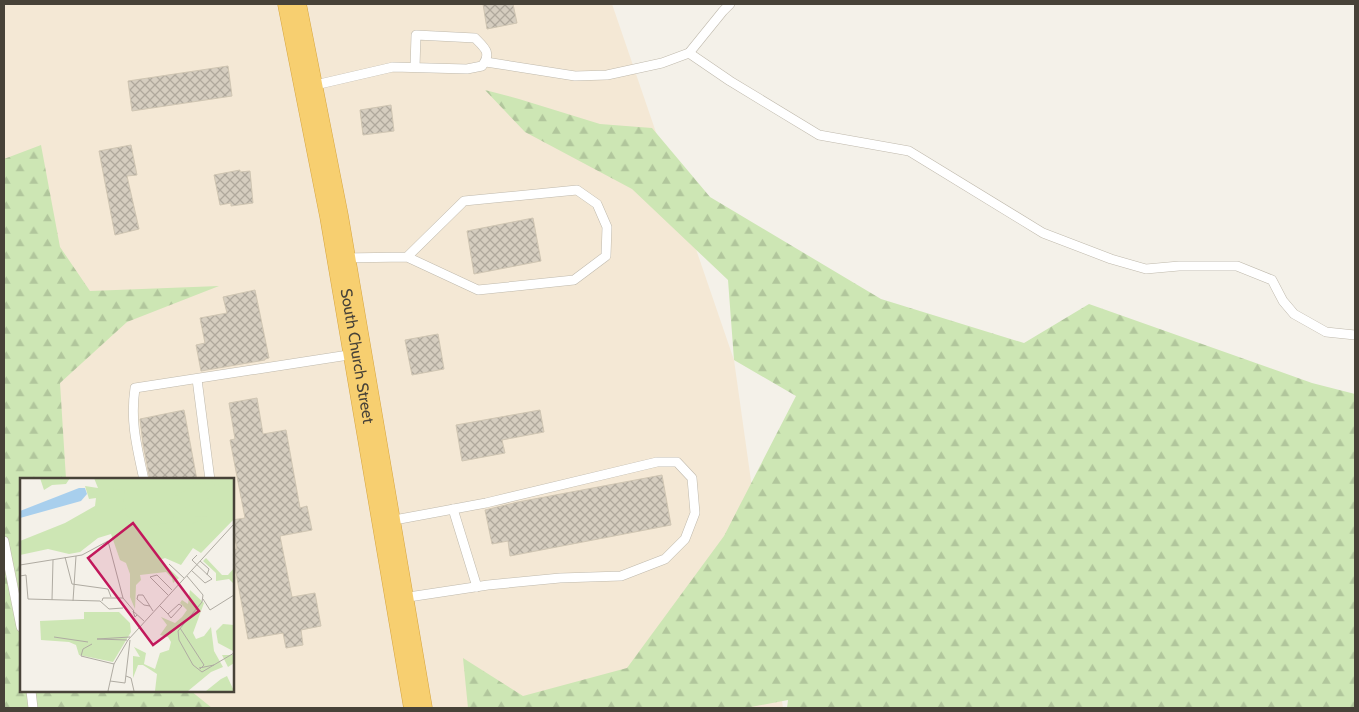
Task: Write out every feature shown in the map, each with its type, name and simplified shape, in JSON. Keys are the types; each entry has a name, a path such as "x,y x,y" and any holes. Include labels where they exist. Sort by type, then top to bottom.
{"highway":[{"name":"South Church Street","path":"292,4 340,258 418,708"}],"lane":[{"path":"486,62 575,76 607,75 662,63 689,54 730,4"},
{"path":"308,87 393,67 467,69 482,66 486,62 488,55 485,47 475,38 416,35 415,67"},
{"path":"689,54 820,135 909,152 1043,233 1146,269 1179,266 1237,266 1272,280 1283,301 1294,314 1326,332 1355,335"},
{"path":"340,258 407,257 478,290 574,280 606,256 607,227 597,204 577,190 464,201 407,257"},
{"path":"144,478 134,427 132,406 135,388 357,354"},
{"path":"197,379 210,478"},
{"path":"386,521 486,503 657,462 677,462 692,478 695,513 685,539 665,559 621,576 560,578 476,587 400,599"},
{"path":"453,509 476,587"},
{"path":"4,541 20,622"},
{"path":"31,692 34,708"}],"shaded area":[{"path":"4,4 612,4 734,360 783,708 4,708"}],"green space":[{"path":"485,90 600,124 652,128 710,197 881,299 1024,343 1089,304 1312,383 1355,394 1355,708 787,708 788,700 746,708 468,708 463,658 523,696 627,668 724,536 796,396 734,360 728,280 632,189 525,132"},
{"path":"41,145 60,247 90,291 219,286 127,322 60,383 66,478 20,478 20,692 192,692 212,708 4,708 4,159"}],"building":[{"path":"483,4 513,4 517,23 487,29"},
{"path":"228,66 232,96 132,111 128,81"},
{"path":"391,105 394,131 363,135 360,110"},
{"path":"131,145 137,175 127,176 139,229 115,235 99,151"},
{"path":"240,170 240,172 250,171 253,203 231,206 231,203 220,205 214,175"},
{"path":"533,218 541,261 474,274 467,231"},
{"path":"255,290 269,358 201,371 196,345 205,343 200,318 227,313 223,297"},
{"path":"438,334 444,369 412,375 405,340"},
{"path":"257,398 263,434 286,430 300,508 307,506 312,530 280,536 292,597 315,593 321,626 301,630 303,645 286,648 283,633 248,639 234,561 234,550 237,549 234,520 245,518 230,440 235,439 229,403"},
{"path":"184,410 197,478 150,478 140,419"},
{"path":"540,410 544,432 502,440 505,453 462,461 456,425"},
{"path":"662,475 671,525 510,556 508,541 492,544 485,510"}]}
